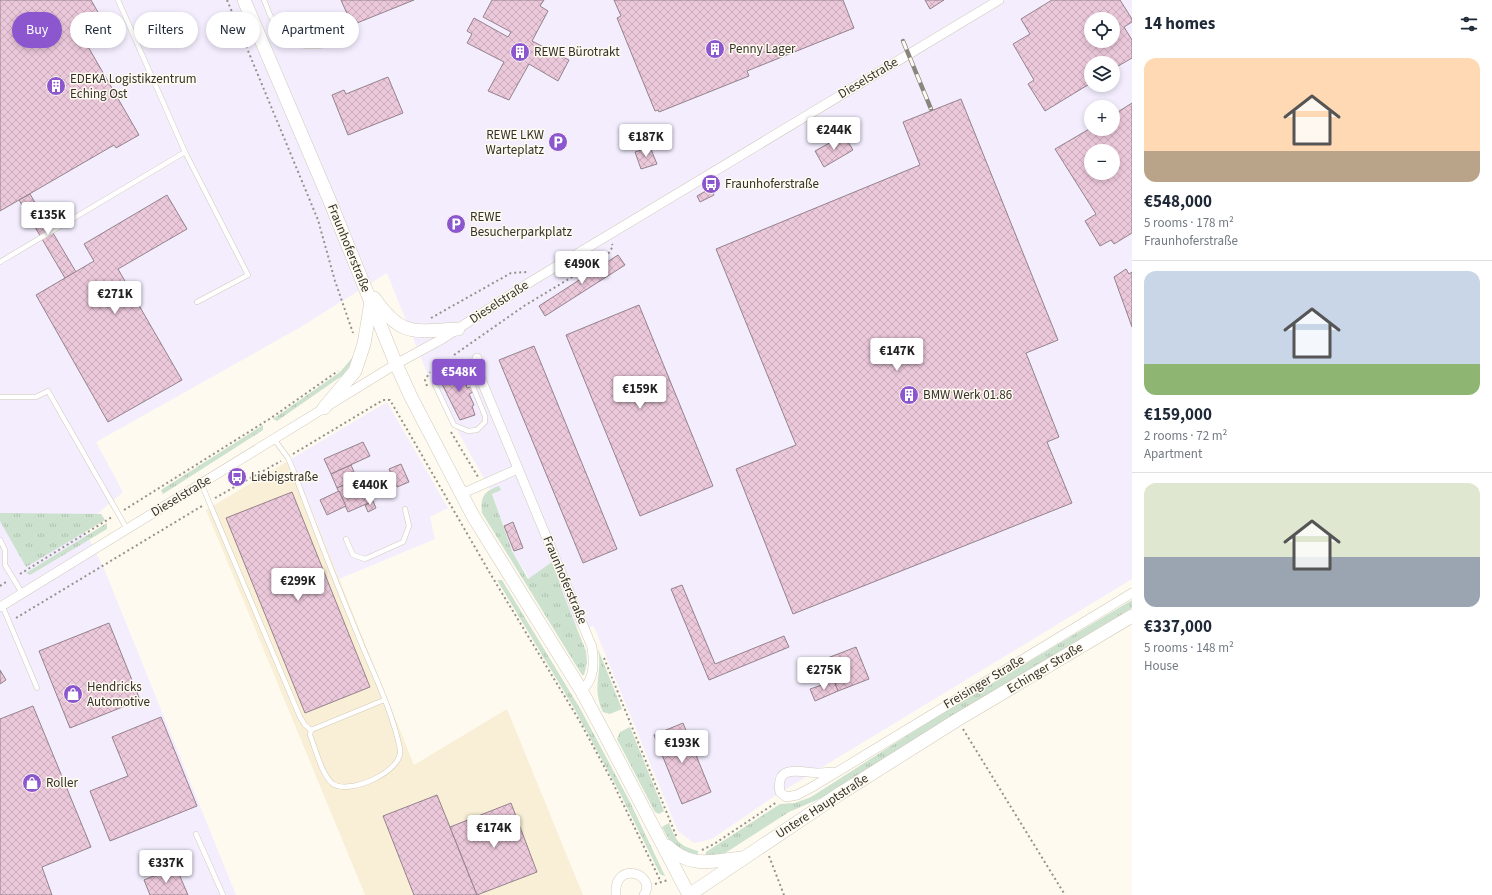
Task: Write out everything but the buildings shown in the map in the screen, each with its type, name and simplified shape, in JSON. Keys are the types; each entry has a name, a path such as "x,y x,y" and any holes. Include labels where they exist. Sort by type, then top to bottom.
{"main road":[{"name":"Fraunhoferstraße","path":"244,0 294,115 396,364 461,494 581,690 689,895"},
{"path":"363,283 382,309 396,324 408,330 416,332 458,329"},
{"path":"324,408 355,371 364,344 371,302"},
{"name":"Echinger Straße","path":"957,720 1132,616"},
{"name":"Untere Hauptstraße","path":"689,895 744,857 957,720"},
{"path":"661,841 676,854 686,860 701,855 744,857"}],"street":[{"name":"Dieselstraße","path":"1,606 396,364 458,329 532,281 999,0"},
{"name":"Fraunhoferstraße","path":"477,358 476,362 478,372 592,647 593,670 587,686 581,690"},
{"path":"461,494 518,469"},
{"name":"Freisinger Straße","path":"786,797 797,795 1132,593"},
{"path":"786,797 780,792 778,783 783,775 791,771 836,772"},
{"path":"616,895 618,881 623,875 631,873 639,875 645,881 645,891"}],"lane":[{"path":"118,0 185,152 248,275 197,302"},
{"path":"264,0 269,12"},
{"path":"0,262 185,152"},
{"path":"459,363 465,367 485,416 485,422 477,430 468,431 454,425 435,385 438,372 451,364 459,363"},
{"path":"0,397 36,397 48,391 117,514 127,529"},
{"path":"274,439 288,458 331,572 384,700 400,752 396,764 382,774 359,786 347,787 334,784 326,776 310,735 311,730"},
{"path":"201,483 300,717 305,725 311,730"},
{"path":"346,539 353,555 365,559 403,542 409,526 405,509"},
{"path":"0,540 5,550 5,565 22,593"},
{"path":"0,562 5,565"},
{"path":"1,606 37,688"},
{"path":"311,730 384,700"},
{"path":"196,834 223,895"}],"path":[{"path":"227,0 318,220 335,281 352,326 353,339"},
{"path":"452,356 524,306 607,256 613,246 608,236"},
{"path":"425,320 511,273 527,272 534,269"},
{"path":"0,586 271,418 340,369"},
{"path":"424,380 428,373 434,369"},
{"path":"9,623 209,501 288,458 383,400 390,400 480,556 580,720 661,882"},
{"path":"603,657 680,842"},
{"path":"957,720 1066,895"},
{"path":"696,848 701,855 714,844 786,797"},
{"path":"764,844 784,895"},
{"path":"645,891 661,882 680,876"}],"shaded area":[{"path":"0,0 1132,0 1132,579 773,797 712,839 694,843 678,831 594,627 559,626 512,551 492,493 431,383 387,273 299,328 96,442 123,492 83,526 105,571 236,895 0,895"},
{"path":"387,402 448,508 430,517 435,539 339,579 291,459"},
{"path":"291,459 414,765 507,709 583,895 365,895 206,510"}],"green space":[{"path":"352,358 355,359 343,375 277,421 273,419 340,372"},
{"path":"263,425 263,430 163,494 161,490"},
{"path":"499,486 501,490 492,494 512,551 528,579 552,562 586,651 587,663 584,675 582,675 482,513 484,495 490,490"},
{"path":"0,513 101,514 105,520 26,567 0,521"},
{"path":"107,523 107,529 30,575 26,573"},
{"path":"497,580 502,580 581,710 630,802 665,876 660,874 620,793 574,708"},
{"path":"1132,600 1132,608 1035,666 835,792 789,812 722,855 705,859 706,852 780,804 795,803 811,797 933,719"},
{"path":"598,649 622,709 610,714 603,712 598,695"},
{"path":"630,727 664,811 659,814 655,812 617,739 620,732"},
{"path":"669,823 679,842 686,847 698,851 697,857 672,845 662,827"}],"railway":[{"path":"903,41 931,109"}],"place":[{"name":"Penny Lager","path":"715,49"},
{"name":"REWE Bürotrakt","path":"520,52"},
{"name":"EDEKA Logistikzentrum Eching Ost","path":"56,86"},
{"name":"REWE LKW Warteplatz","path":"558,142"},
{"name":"Fraunhoferstraße","path":"711,184"},
{"name":"REWE Besucherparkplatz","path":"456,224"},
{"name":"BMW Werk 01.86","path":"909,395"},
{"name":"Liebigstraße","path":"237,477"},
{"name":"Hendricks Automotive","path":"73,694"},
{"name":"Roller","path":"32,783"}]}
